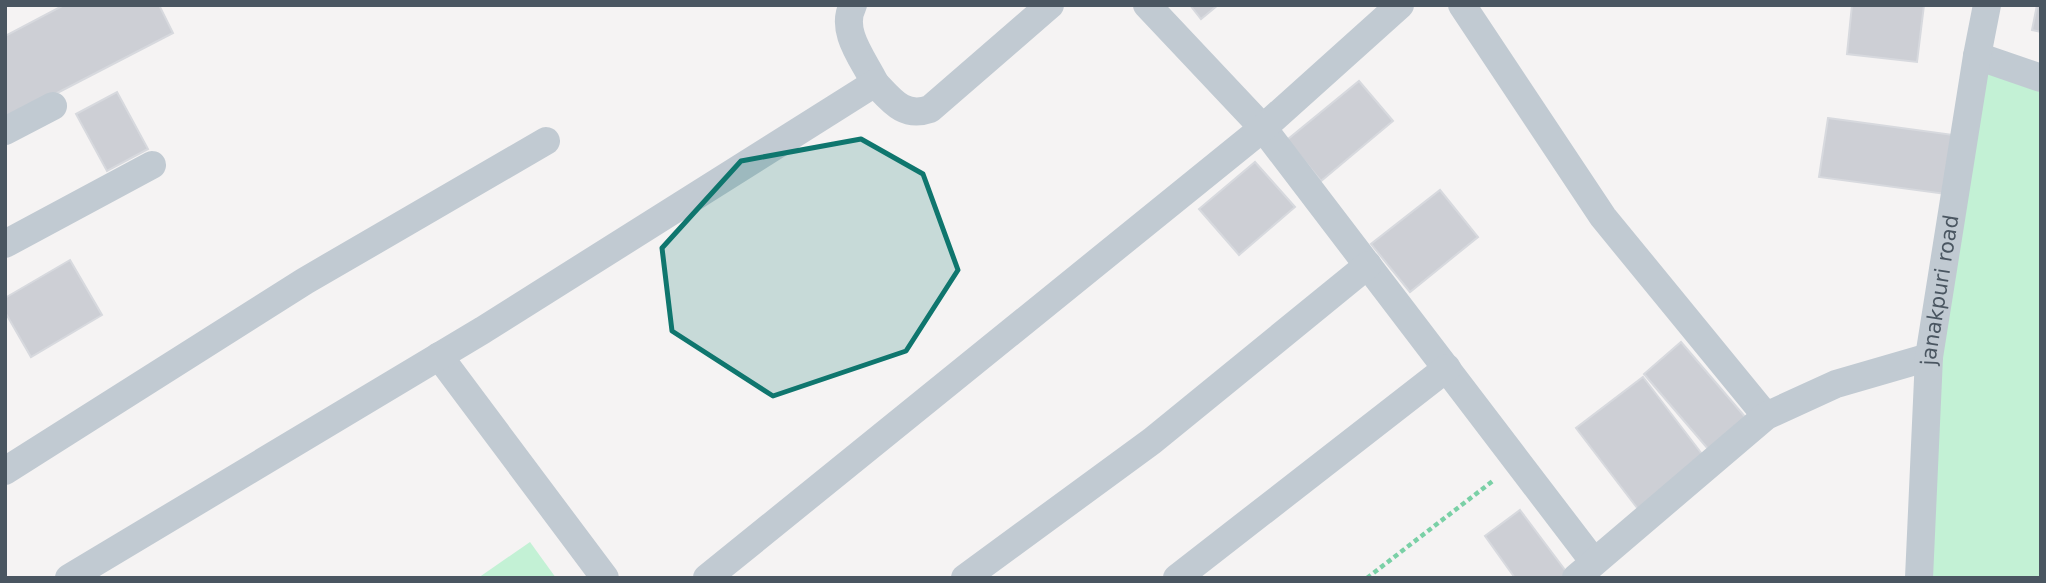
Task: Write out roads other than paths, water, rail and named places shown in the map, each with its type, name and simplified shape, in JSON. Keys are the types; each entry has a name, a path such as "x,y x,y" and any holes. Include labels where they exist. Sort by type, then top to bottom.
{"street":[{"path":"852,5 848,20 850,35 875,83 905,111 919,113 930,109 1050,5"},
{"path":"1147,5 1263,128 1518,461 1585,570 1766,416 1836,384 1929,357"},
{"path":"707,578 1263,128 1400,5"},
{"path":"1462,5 1603,217 1766,416"},
{"name":"janakpuri road","path":"1919,578 1929,357 1987,5"},
{"path":"1977,56 2041,78"},
{"path":"69,578 439,356 875,83"},
{"path":"5,131 53,106"},
{"path":"5,471 305,281 546,141"},
{"path":"5,244 152,165"},
{"path":"965,578 1152,441 1368,265"},
{"path":"439,356 605,578"},
{"path":"1177,578 1447,368"}]}
